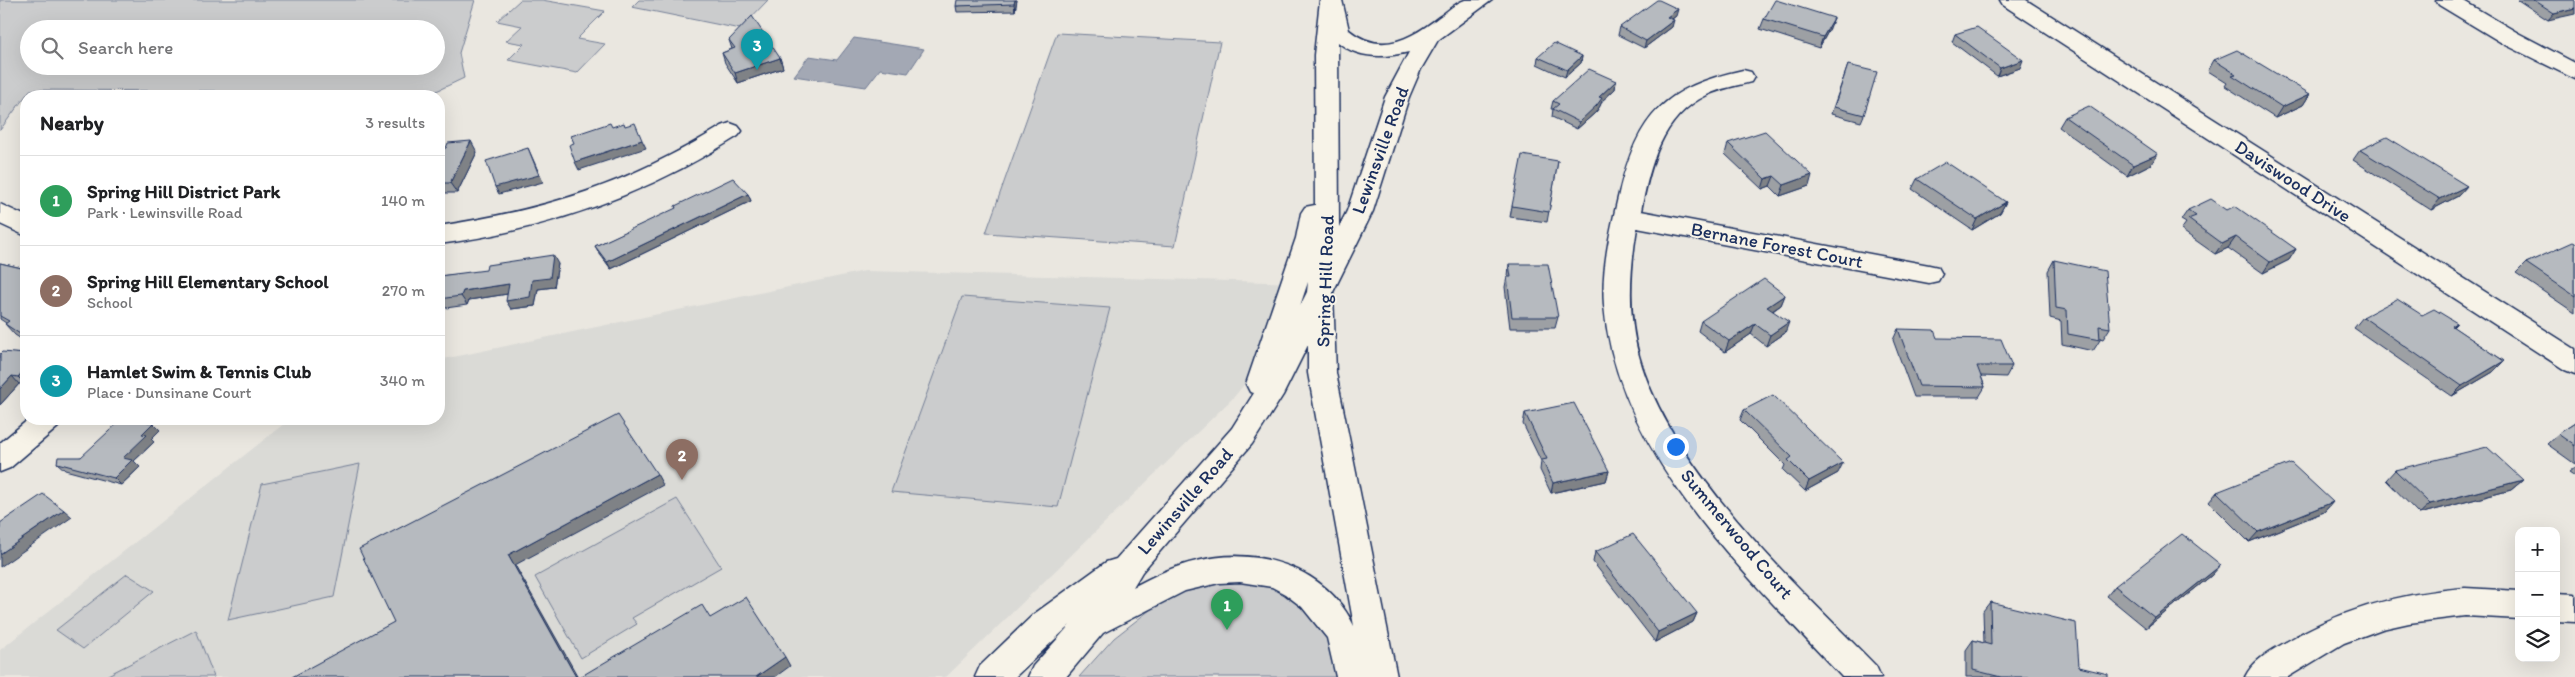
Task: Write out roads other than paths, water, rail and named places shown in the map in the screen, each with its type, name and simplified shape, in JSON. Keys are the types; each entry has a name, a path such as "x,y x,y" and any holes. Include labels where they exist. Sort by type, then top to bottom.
{"main road":[{"name":"Lewinsville Road","path":"1045,677 1091,624 1130,563 1242,436 1283,370 1320,290 1360,211 1397,97 1410,69 1429,36 1461,11 1481,0"},
{"name":"Daviswood Drive","path":"2010,0 2575,363"},
{"path":"2447,0 2510,38 2575,72"},
{"path":"1331,2 1340,33 1362,47 1393,50 1411,45 1429,36"},
{"name":"Spring Hill Road","path":"1331,2 1325,55 1328,214 1320,290 1322,373 1380,677"},
{"name":"Summerwood Court","path":"1743,77 1714,82 1694,90 1666,113 1644,148 1619,252 1617,305 1628,361 1652,420 1674,460 1702,499 1864,677"},
{"path":"445,233 524,221 596,200 677,164 730,131"},
{"path":"1242,436 1309,238 1326,148"},
{"path":"0,213 20,224"},
{"name":"Bernane Forest Court","path":"1626,217 1929,274"},
{"path":"0,460 41,425"},
{"name":"Lewinsville Road","path":"992,677 1046,624 1130,563"},
{"path":"1091,624 1177,580 1191,575 1223,569 1251,569 1278,574 1302,586 1321,605 1341,633 1353,677"},
{"path":"2262,677 2292,653 2330,632 2374,616 2425,606 2467,602 2515,605"},
{"path":"2560,607 2575,608"}],"place":[{"name":"Hamlet Swim & Tennis Club","path":"757,70"},
{"name":"Spring Hill Elementary School","path":"682,480"},
{"name":"Spring Hill District Park","path":"1227,630"}]}
